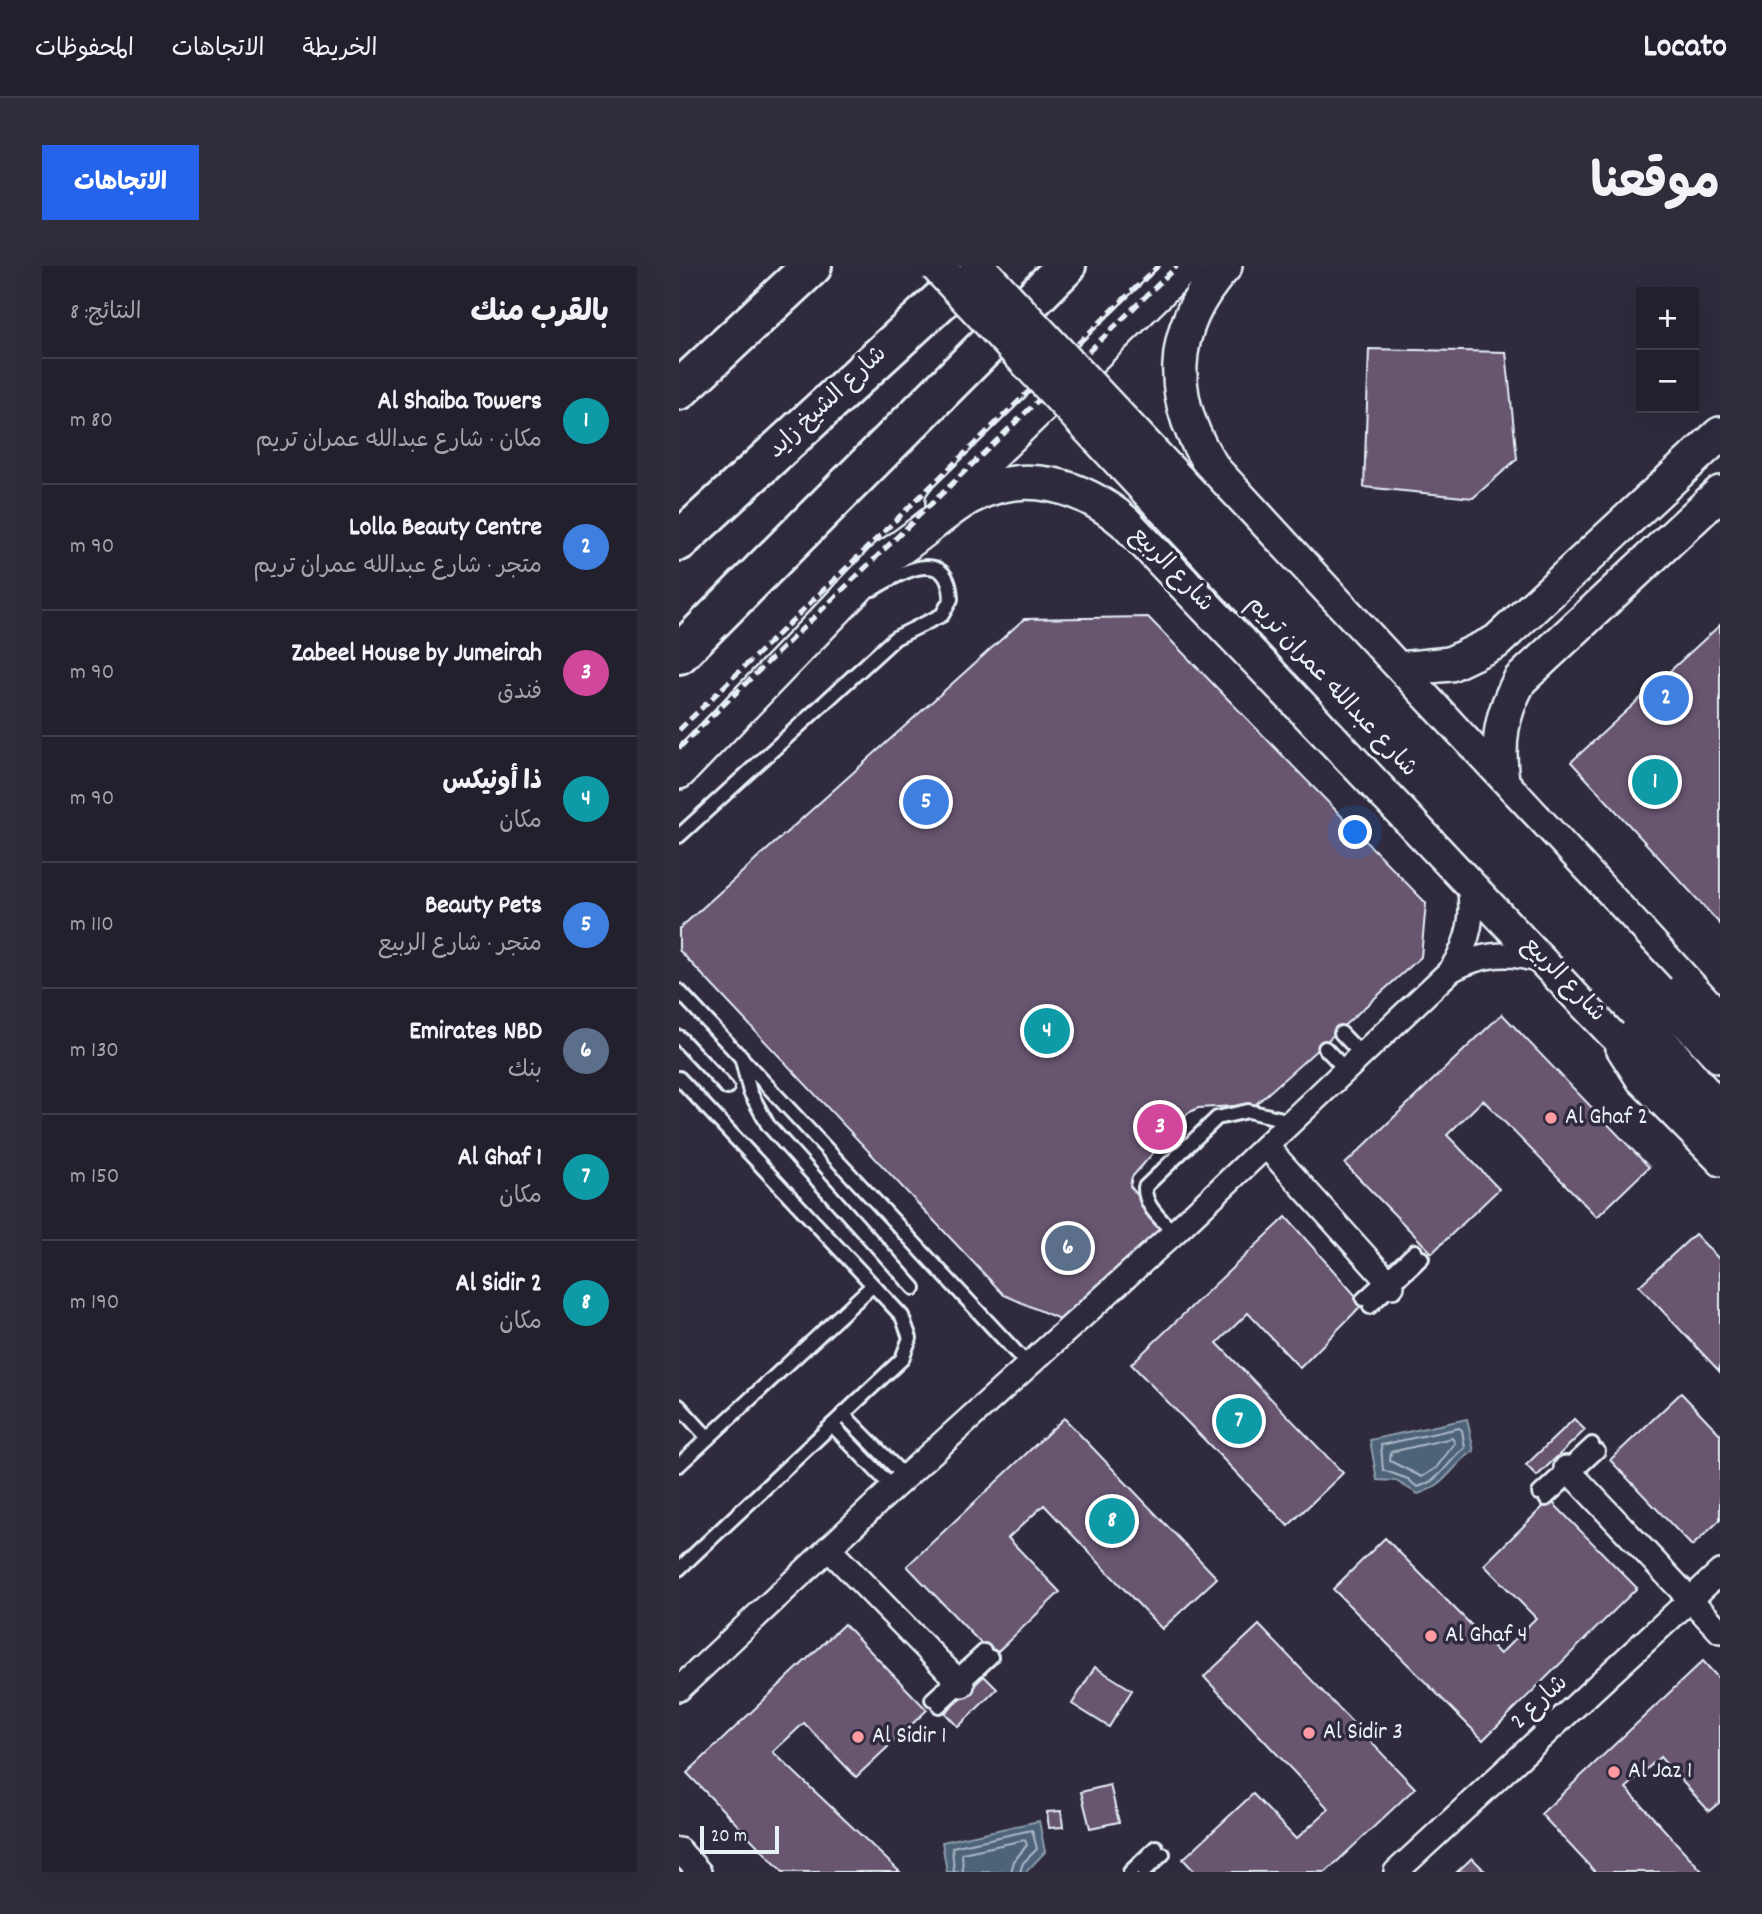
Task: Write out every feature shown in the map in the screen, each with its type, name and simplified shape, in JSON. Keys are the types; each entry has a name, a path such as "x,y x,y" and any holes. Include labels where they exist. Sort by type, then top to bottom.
{"highway":[{"path":"679,390 812,266"},
{"name":"شارع الشيخ زايد","path":"679,541 977,266"},
{"path":"679,654 1066,266"}],"main road":[{"name":"شارع عبدالله عمران تريم","path":"937,266 1635,1011 1720,1055"},
{"name":"شارع عبدالله عمران تريم","path":"977,266 1635,1011 1720,1111"},
{"path":"886,557 1185,266"},
{"path":"1225,266 1209,282 1194,307 1184,335 1179,383 1187,421 1198,447 1215,471 1720,1020"},
{"path":"1399,669 1450,664 1474,655 1496,642 1720,434"},
{"name":"شارع الربيع","path":"679,772 886,557 918,538 969,498 996,487 1024,482 1052,484 1079,491 1104,504 1125,523 1547,964 1635,1011 1720,1135"},
{"path":"1502,781 1498,754 1500,728 1507,703 1520,680 1541,657 1720,493"},
{"path":"1518,622 1517,631 1524,649 1541,657"}],"street":[{"path":"679,1689 828,1548 1174,1233 1451,970 1466,942 1470,928 1472,896 1468,881"},
{"path":"1451,970 1482,957 1498,954 1531,957 1547,964"},
{"name":"شارع الربيع","path":"1635,1011 1630,1070 1720,1164"},
{"path":"1266,1146 1389,1282"},
{"path":"1569,1471 1720,1632"},
{"path":"828,1548 958,1682"},
{"name":"شارع 2","path":"1397,1872 1720,1572"},
{"path":"679,1850 699,1872"}],"lane":[{"path":"679,836 895,638 942,615 948,608 951,590 948,581 934,568 915,566 879,584 820,624"},
{"path":"679,991 1028,1365"},
{"path":"1341,1033 1353,1062"},
{"path":"679,1037 727,1088"},
{"path":"1325,1048 1353,1062"},
{"path":"740,1055 750,1092 768,1125 914,1288"},
{"path":"679,1078 908,1326 908,1349 902,1359 679,1569"},
{"path":"1174,1233 1152,1209 1144,1196 1145,1186 1208,1124 1237,1111 1291,1121"},
{"path":"1366,1303 1418,1254"},
{"path":"679,1465 872,1286"},
{"path":"679,1406 708,1438"},
{"path":"843,1414 899,1483"},
{"path":"832,1425 899,1483"},
{"path":"1543,1496 1595,1447"},
{"path":"936,1703 988,1654"},
{"path":"1130,1872 1160,1850 1144,1872"}],"water":[{"path":"1467,1419 1474,1451 1436,1485 1418,1494 1396,1481 1377,1480 1370,1440"},
{"path":"1039,1821 1045,1852 1026,1872 947,1872 942,1842"}],"building":[{"path":"1369,349 1506,352 1517,459 1473,498 1364,487"},
{"path":"1148,617 1426,903 1421,957 1255,1105 1198,1108 1188,1113 1132,1177 1130,1186 1167,1231 1071,1324 1004,1295 679,950 679,929 1024,619"},
{"path":"1720,625 1720,924 1571,762"},
{"name":"Al Ghaf 2","path":"1502,1014 1649,1167 1597,1217 1483,1100 1447,1135 1499,1189 1432,1253 1345,1164"},
{"path":"1286,1217 1363,1304 1300,1368 1248,1313 1217,1343 1343,1473 1288,1526 1131,1364"},
{"path":"1695,1234 1720,1260 1720,1372 1639,1286"},
{"path":"1681,1393 1720,1434 1720,1520 1692,1546 1610,1460"},
{"path":"1064,1418 1217,1578 1162,1629 1044,1505 1008,1538 1060,1592 993,1656 907,1566"},
{"path":"1574,1419 1585,1430 1537,1476 1526,1465"},
{"name":"Al Ghaf 4","path":"1550,1500 1637,1588 1483,1740 1333,1589 1385,1538 1500,1654 1536,1618 1484,1565"},
{"name":"Al Sidir 1","path":"844,1624 927,1710 856,1777 804,1723 773,1752 900,1872 783,1872 687,1773"},
{"name":"Al Sidir 3","path":"1259,1625 1415,1788 1326,1872 1195,1872 1183,1859 1253,1794 1296,1839 1329,1809 1204,1677"},
{"name":"Al Jaz 1","path":"1703,1661 1720,1680 1720,1802 1709,1811 1660,1757 1626,1788 1703,1872 1595,1872 1541,1814"},
{"path":"1095,1667 1132,1690 1109,1727 1072,1704"},
{"path":"984,1676 997,1689 958,1727 945,1713"},
{"path":"1110,1785 1119,1822 1090,1828 1081,1792"},
{"path":"1061,1811 1063,1827 1049,1828 1047,1812"},
{"path":"1472,1858 1486,1872 1457,1872"}],"railway":[{"path":"679,730 1158,266"},
{"path":"679,748 1177,266"}],"place":[{"name":"Lolla Beauty Centre","path":"1666,698"},
{"name":"Al Shaiba Towers","path":"1655,782"},
{"name":"Beauty Pets","path":"926,802"},
{"name":"ذا أونيكس","path":"1047,1031"},
{"name":"Al Ghaf 2","path":"1551,1118"},
{"name":"Zabeel House by Jumeirah","path":"1160,1127"},
{"name":"Emirates NBD","path":"1068,1248"},
{"name":"Al Ghaf 1","path":"1239,1421"},
{"name":"Al Sidir 2","path":"1112,1521"},
{"name":"Al Ghaf 4","path":"1431,1636"},
{"name":"Al Sidir 3","path":"1309,1733"},
{"name":"Al Sidir 1","path":"858,1737"},
{"name":"Al Jaz 1","path":"1614,1772"}]}
